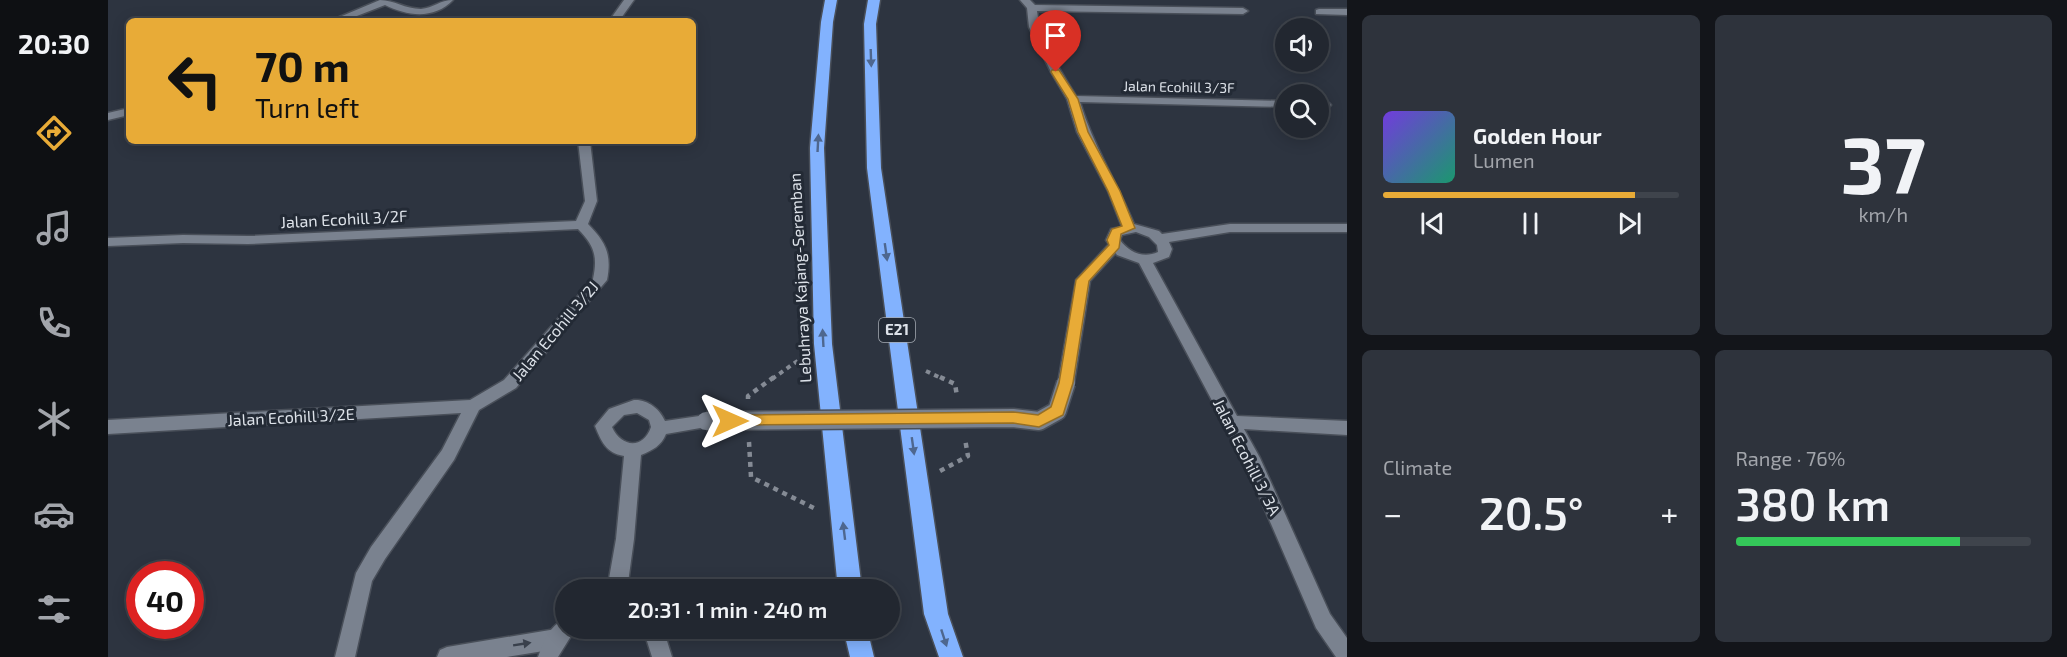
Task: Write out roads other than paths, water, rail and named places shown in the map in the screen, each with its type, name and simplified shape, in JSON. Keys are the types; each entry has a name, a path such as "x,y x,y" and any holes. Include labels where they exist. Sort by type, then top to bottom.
{"highway":[{"name":"Lebuhraya Kajang-Seremban","path":"831,0 827,22 817,148 823,344 849,579"},
{"name":"E21","path":"874,0 870,24 874,168 936,614 951,657"},
{"path":"858,639 862,657"}],"street":[{"path":"343,18 387,1 402,10 416,12 434,10 448,0"},
{"path":"616,18 629,0"},
{"path":"1129,228 1114,191 1083,132 1073,99 1056,72 1034,27 1029,4 1243,11"},
{"path":"1319,12 1347,12"},
{"name":"Jalan Ecohill 3/3F","path":"1073,99 1275,104"},
{"path":"108,117 126,112"},
{"path":"581,225 591,201 584,144"},
{"name":"Jalan Ecohill 3/2F","path":"108,242 183,239 248,240 581,225"},
{"name":"Jalan Ecohill 3/2J","path":"473,406 510,384 600,280 603,252 597,240 581,225"},
{"path":"1129,228 1146,231 1160,239 1165,249 1164,254 1153,259 1127,255 1115,246 1113,240 1116,232 1129,228"},
{"path":"1160,239 1230,228 1347,228"},
{"path":"661,428 706,421 1013,418 1039,421 1058,411 1066,383 1083,280 1115,246"},
{"name":"Jalan Ecohill 3/3A","path":"1144,259 1251,458 1323,621 1347,656"},
{"path":"345,657 363,579 378,553 448,455 473,406"},
{"name":"Jalan Ecohill 3/2E","path":"108,427 473,406"},
{"path":"640,406 654,412 661,423 661,428 655,441 645,448 633,451 617,448 606,439 603,426 610,414 624,407 640,406"},
{"path":"1230,422 1347,428"},
{"path":"619,579 625,539 633,451"},
{"path":"657,639 662,657"},
{"path":"447,657 557,641"}]}
